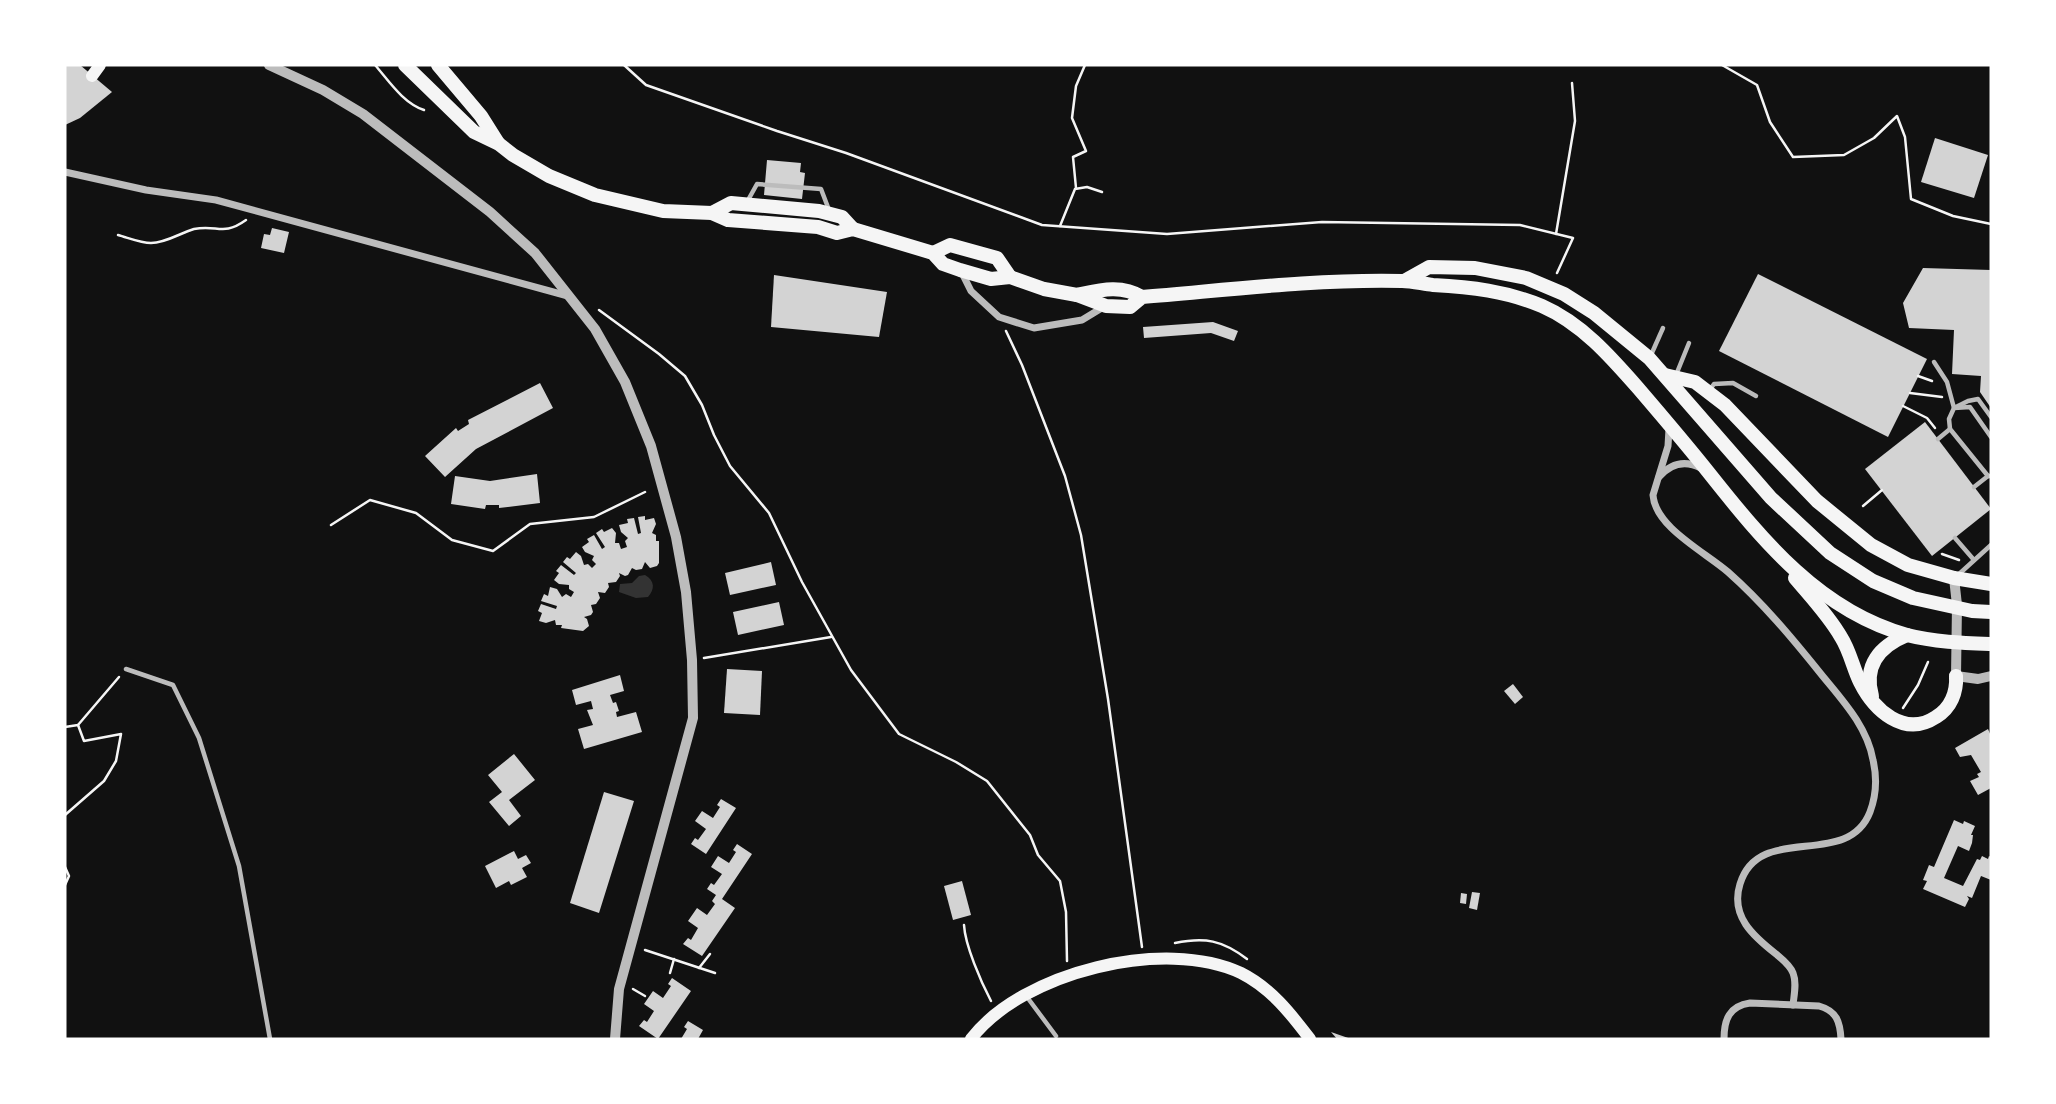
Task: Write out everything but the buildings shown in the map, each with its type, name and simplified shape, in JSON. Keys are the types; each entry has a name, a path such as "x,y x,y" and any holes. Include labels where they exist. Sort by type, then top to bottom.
{"main road":[{"path":"405,65 474,132 499,144 549,176 595,195 663,211 712,213 728,220 818,227 837,233 853,229 933,253 943,264 961,270 991,279 1010,277 1044,289 1077,295 1106,306 1130,306 1142,297 1295,285 1404,281 1504,293 1545,308 1566,318 1605,352 1668,422 1838,631 1860,683 1886,716 1905,724 1930,721 1945,710 1953,699 1956,676"},
{"path":"438,65 481,116 499,144"},
{"path":"712,213 731,202 819,211 842,217 853,229"},
{"path":"933,253 950,245 997,258 1010,277"},
{"path":"1404,281 1429,267 1475,268 1526,278 1577,302 1670,376 1694,412 1771,498 1830,553 1873,581 1896,591 1931,603 1991,612"},
{"path":"1077,295 1108,288 1130,290 1142,297"},
{"path":"1670,376 1695,382 1709,392 1744,422 1817,501 1855,533 1900,562 1955,585 1991,584"},
{"path":"1771,547 1816,588 1874,623 1912,636 1991,644"},
{"path":"1877,706 1870,692 1868,678 1871,666 1884,646 1912,636"},
{"path":"971,1039 997,1012 1025,993 1054,980 1102,967 1160,959 1205,961 1240,973 1263,987 1286,1009 1310,1039"}],"street":[{"path":"269,65 323,90 363,114 490,212 535,253 595,330 625,382 651,446 676,537 686,592 692,660 693,718 620,989 615,1039"},
{"path":"65,172 146,190 216,200 568,296"},
{"path":"961,270 971,291 999,317 1034,328 1082,320 1106,306"},
{"path":"1668,422 1668,446 1653,495 1653,503 1660,516 1753,596 1796,643 1849,709 1867,740 1875,768 1872,807 1858,831 1835,843 1786,848 1769,853 1754,862 1740,884 1739,911 1747,928 1785,962 1794,975 1793,1005"},
{"path":"1657,480 1668,468 1684,463 1709,472"},
{"path":"1955,585 1956,676 1978,679 1991,676"},
{"path":"1724,1039 1725,1021 1730,1012 1750,1003 1819,1006 1832,1012 1839,1020 1841,1039"}],"lane":[{"path":"745,205 757,184 821,190 830,214"},
{"path":"1649,359 1663,328"},
{"path":"1670,376 1689,343"},
{"path":"1934,362 1947,382 1954,408"},
{"path":"1709,392 1714,384 1733,383 1756,396"},
{"path":"1974,486 1990,476 1950,429 1949,419 1954,408 1978,399 1991,416"},
{"path":"1954,408 1970,407 1991,437"},
{"path":"1938,439 1950,429"},
{"path":"1955,538 1974,560"},
{"path":"1955,585 1974,560 1991,545"},
{"path":"126,669 173,685 199,738 239,866 270,1039"},
{"path":"1025,993 1056,1036"}],"path":[{"path":"375,65 396,90 415,107 424,110"},
{"path":"624,65 646,85 846,153 1042,225 1167,234 1322,222 1520,225 1573,238 1557,274 1564,278"},
{"path":"1060,226 1076,188 1073,157 1086,151 1072,118 1076,86 1086,65"},
{"path":"1722,65 1757,85 1770,122 1793,157 1844,155 1874,138 1897,116 1905,137 1911,199 1953,216 1991,225"},
{"path":"1556,234 1575,121 1572,83"},
{"path":"1076,188 1087,187 1101,192"},
{"path":"118,235 151,243 207,227 223,231 234,229 257,212"},
{"path":"592,307 659,354 685,376 702,405 730,466 769,513 831,637 862,685 899,734 956,762 987,781 1030,835 1038,855 1060,881 1066,912 1067,965"},
{"path":"999,317 1022,365 1065,476 1081,536 1108,699 1143,950"},
{"path":"1918,376 1932,381"},
{"path":"1863,506 1881,490"},
{"path":"331,525 370,500 416,513 452,540 493,551 530,524 594,517 645,492"},
{"path":"692,660 831,637"},
{"path":"1900,714 1928,662"},
{"path":"65,727 78,725 126,669"},
{"path":"65,815 104,781 116,761 121,734 84,741 78,725"},
{"path":"65,867 69,876 65,886"},
{"path":"964,925 964,935 992,1002 987,1006"},
{"path":"1170,944 1197,939 1229,946 1251,963"},
{"path":"642,948 715,973"},
{"path":"699,968 710,954"},
{"path":"670,973 674,960"},
{"path":"634,989 645,996"}],"shaded area":[{"path":"645,575 653,585 648,597 636,598 619,592 620,584 632,583 639,576"}]}
